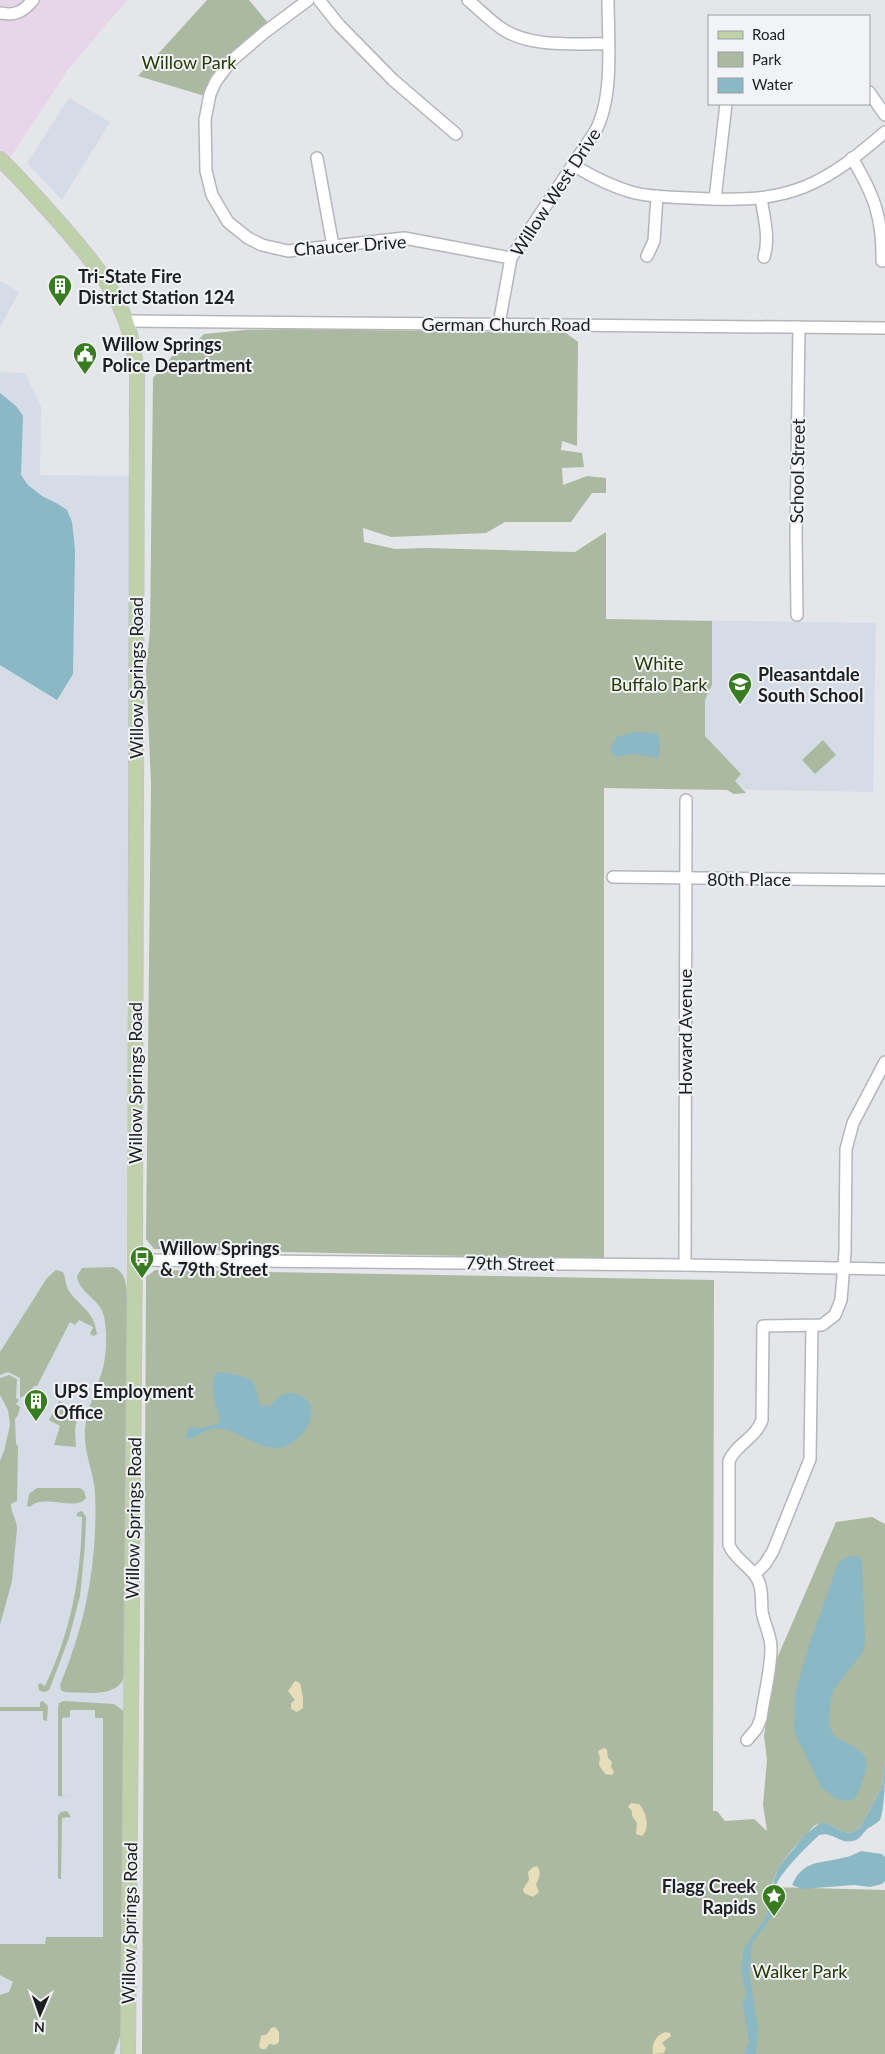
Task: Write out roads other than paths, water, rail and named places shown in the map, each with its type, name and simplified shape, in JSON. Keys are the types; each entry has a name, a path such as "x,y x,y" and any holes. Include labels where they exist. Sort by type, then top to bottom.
{"main road":[{"name":"Willow Springs Road","path":"0,159 45,205 89,257 112,289 127,321 135,350 138,401 135,1260 128,2054"}],"street":[{"path":"0,13 20,12 32,0"},
{"name":"Chaucer Drive","path":"308,0 265,32 231,61 216,80 210,94 205,120 206,171 212,195 228,222 248,238 268,247 288,251 404,238 511,258"},
{"path":"319,0 339,25 393,80 456,134"},
{"path":"468,0 504,30 517,36 545,42 608,44"},
{"name":"Willow West Drive","path":"499,324 511,258 596,130 604,111 606,100 608,0"},
{"path":"870,93 885,115"},
{"path":"715,199 726,105"},
{"path":"573,165 608,184 636,193 715,199 762,198 804,187 820,180 885,132"},
{"path":"318,158 332,246"},
{"path":"852,158 875,203 883,236 882,261"},
{"path":"647,256 654,241 657,196"},
{"path":"762,198 767,248 764,257"},
{"name":"German Church Road","path":"127,321 885,328"},
{"name":"School Street","path":"797,615 796,536 799,327"},
{"name":"Howard Avenue","path":"685,1265 686,800"},
{"name":"80th Place","path":"613,877 885,880"},
{"path":"746,1740 758,1728 761,1718 771,1649 769,1633 763,1613 761,1587 755,1574 731,1551 729,1545 729,1461 735,1451 756,1432 762,1420 763,1326 822,1325 835,1315 841,1300 844,1269 846,1149 853,1123 885,1062"},
{"name":"79th Street","path":"135,1260 685,1265 885,1269"},
{"path":"755,1574 765,1564 773,1551 810,1459 812,1326"}],"water":[{"path":"0,393 16,406 23,416 21,475 28,485 42,496 67,510 72,522 75,549 73,674 57,700 0,665"},
{"path":"636,732 657,733 660,741 659,758 633,754 617,757 610,750 616,737"},
{"path":"219,1372 239,1375 252,1380 259,1402 263,1406 270,1406 286,1393 299,1395 307,1401 311,1408 308,1426 295,1441 277,1448 264,1446 230,1431 217,1428 207,1430 187,1439 186,1435 190,1427 202,1428 220,1423 213,1387 214,1375"},
{"path":"849,1556 860,1557 862,1561 865,1642 863,1652 834,1689 830,1706 829,1726 835,1737 855,1747 863,1754 867,1761 865,1774 856,1798 847,1801 837,1799 822,1788 794,1731 795,1694 807,1651 835,1571 839,1562"},
{"path":"885,1759 884,1800 880,1820 855,1840 844,1841 824,1834 819,1835 786,1870 776,1885 774,1894 775,1912 752,1944 749,1971 758,2029 756,2054 744,2054 749,2042 743,2004 746,1993 741,1967 744,1948 767,1916 770,1892 778,1868 805,1835 820,1823 827,1823 844,1832 851,1833 860,1828 882,1787"},
{"path":"861,1851 882,1854 885,1857 885,1881 882,1884 870,1887 854,1885 802,1889 792,1885 802,1871 813,1864 847,1857"}],"place":[{"name":"Tri-State Fire District Station 124","path":"60,307"},
{"name":"Willow Springs Police Department","path":"85,375"},
{"name":"Pleasantdale South School","path":"740,705"},
{"name":"Willow Springs & 79th Street","path":"142,1279"},
{"name":"UPS Employment Office","path":"36,1422"},
{"name":"Flagg Creek Rapids","path":"774,1917"}],"park label":[{"name":"Willow Park","path":"189,62"},
{"name":"White Buffalo Park","path":"659,673"},
{"name":"Walker Park","path":"800,1971"}]}
